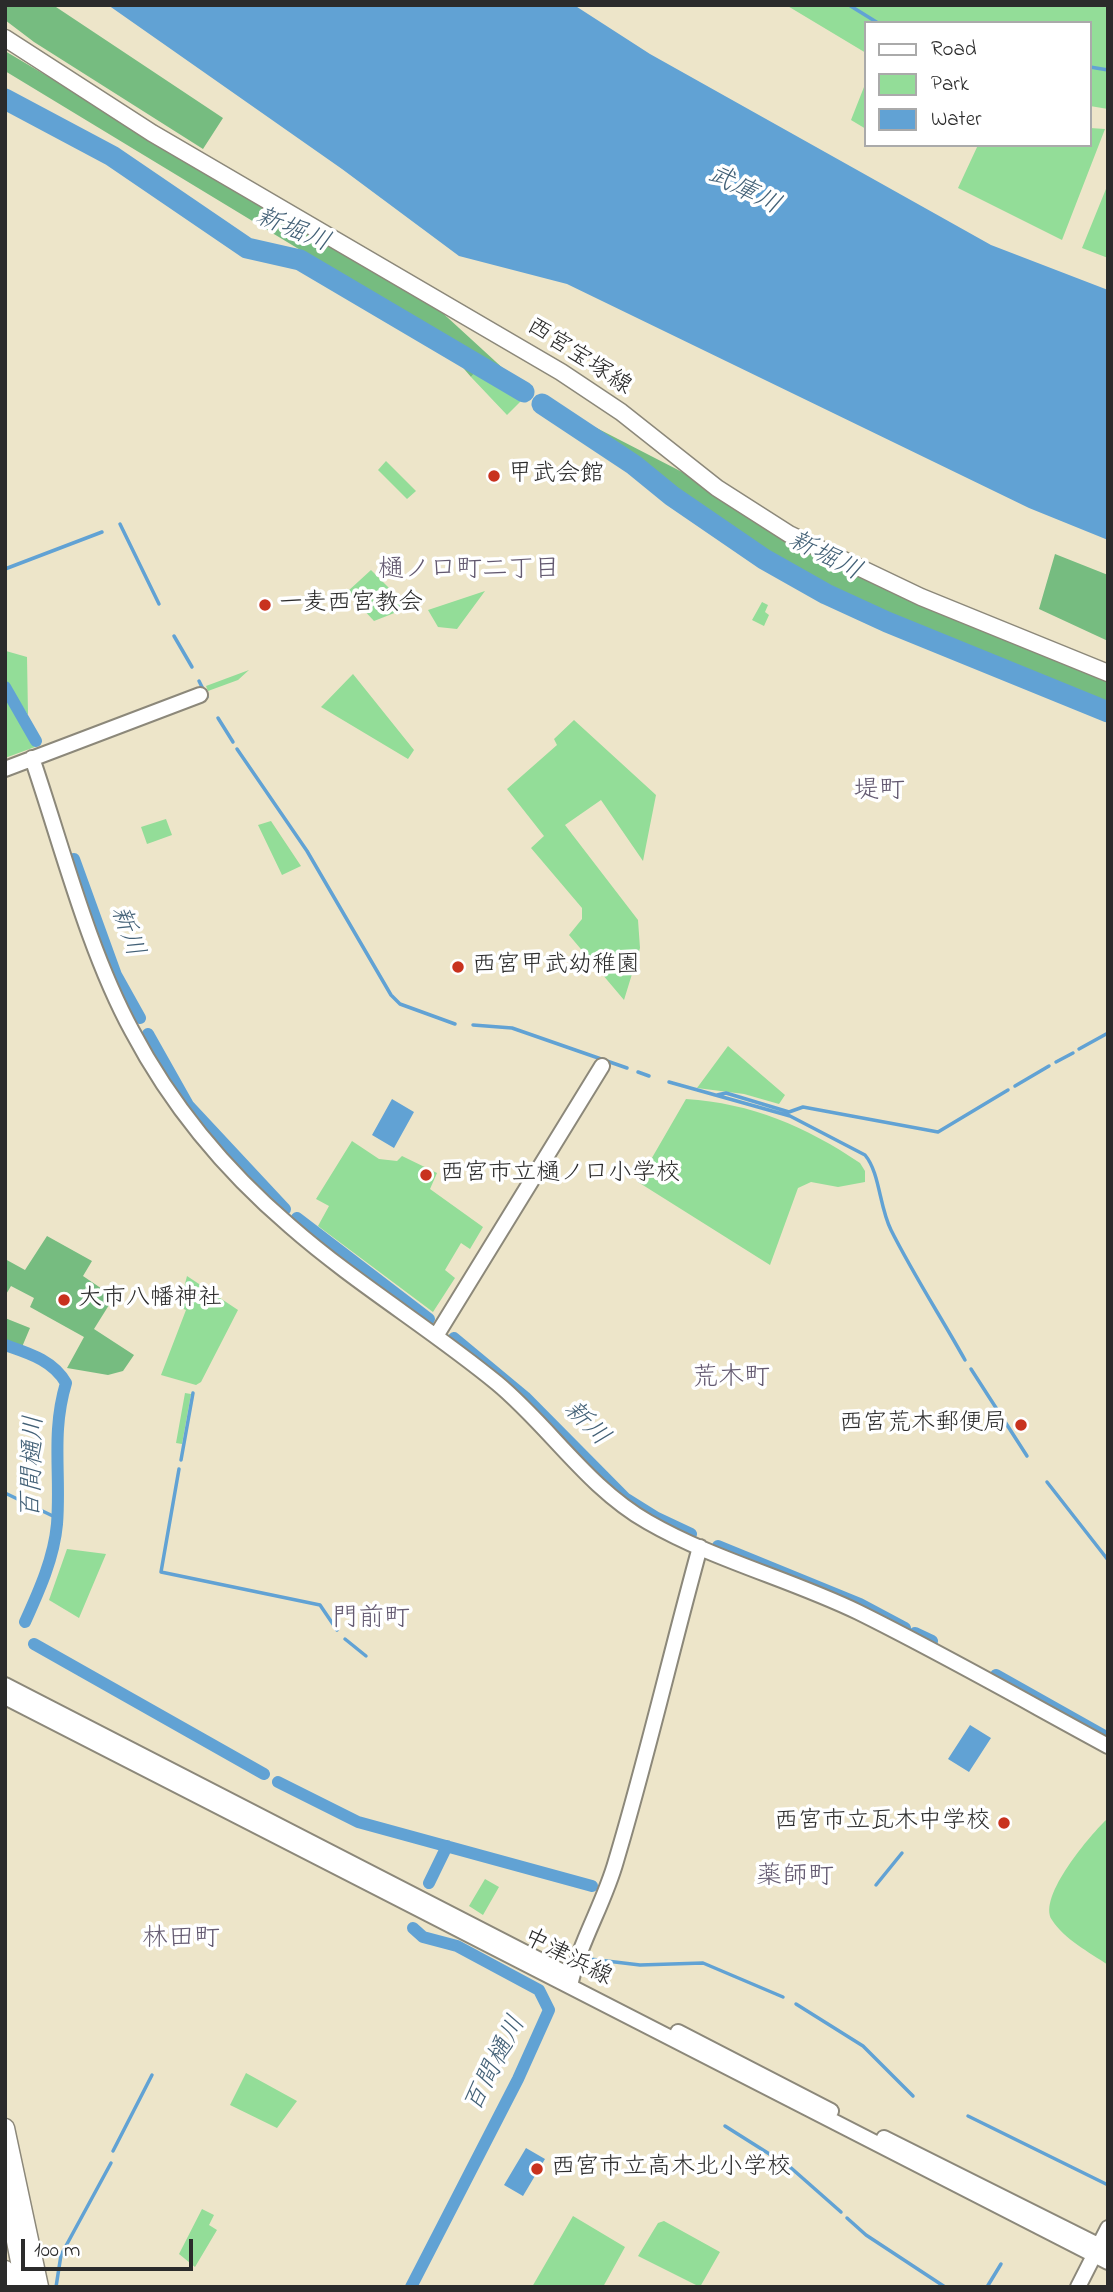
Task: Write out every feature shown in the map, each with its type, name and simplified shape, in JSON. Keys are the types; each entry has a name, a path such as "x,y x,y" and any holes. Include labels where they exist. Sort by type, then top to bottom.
{"highway":[{"path":"5,2128 39,2287"},
{"path":"5,2185 25,2287"},
{"path":"5,2270 9,2287"}],"main road":[{"name":"西宮宝塚線","path":"5,31 34,56"},
{"name":"西宮宝塚線","path":"5,38 176,147 561,372 621,412 717,488 789,534 920,597 1108,673"}],"street":[{"path":"5,769 200,695"},
{"path":"32,758 100,958 131,1030 166,1088 232,1170 286,1223 518,1401 609,1495 649,1522 700,1547 857,1612 1108,1745"},
{"path":"436,1336 601,1066"},
{"path":"571,1981 617,1861 700,1547"},
{"name":"中津浜線","path":"5,1685 571,1981"},
{"name":"中津浜線","path":"5,1697 1100,2250 1108,2262"},
{"path":"1078,2287 1100,2250 1108,2228"}],"green space":[{"path":"5,5 53,5 223,118 203,149 34,42 5,20"},
{"path":"786,5 1108,5 1108,109 1092,106 1092,21 864,21 864,52"},
{"path":"5,51 435,306 507,372 504,375 483,363 471,377 429,328 5,71"},
{"path":"864,87 864,128 851,120"},
{"path":"1092,128 1105,129 1062,240 958,188 977,147 1092,147"},
{"path":"1108,184 1108,258 1082,248"},
{"path":"479,367 524,398 507,415 471,377"},
{"path":"585,422 684,473 744,515 1108,679 1108,705 892,618 822,585 760,550 670,490 582,427"},
{"path":"386,461 416,491 407,499 378,470"},
{"path":"1055,554 1108,575 1108,641 1039,609"},
{"path":"371,570 407,608 374,621 347,592"},
{"path":"485,591 457,629 438,627 428,610"},
{"path":"762,602 768,605 765,612 769,615 764,626 752,620"},
{"path":"6,651 27,657 28,715 5,679"},
{"path":"249,670 238,680 208,691 206,686"},
{"path":"353,674 414,750 408,759 321,707"},
{"path":"5,694 35,747 5,758"},
{"path":"574,720 656,795 643,861 601,800 565,825 638,920 640,948 624,1000 569,935 582,919 582,908 531,848 544,836 507,789 557,745 554,739"},
{"path":"166,819 172,835 147,844 141,827"},
{"path":"271,821 301,866 282,875 258,825"},
{"path":"728,1046 785,1095 779,1104 744,1094 697,1088"},
{"path":"686,1099 733,1106 799,1128 860,1163 865,1171 865,1182 838,1187 811,1182 798,1188 770,1265 638,1182"},
{"path":"352,1141 379,1159 397,1161 402,1156 437,1173 430,1189 483,1227 470,1249 461,1243 445,1270 455,1278 433,1312 318,1226 329,1206 316,1199"},
{"path":"47,1236 92,1261 83,1276 114,1297 94,1329 134,1355 123,1371 108,1375 67,1368 84,1337 30,1307 34,1298 11,1286 5,1296 5,1259 25,1270"},
{"path":"187,1276 238,1310 201,1382 196,1385 161,1375 186,1310 179,1307"},
{"path":"5,1318 30,1328 22,1347 5,1342"},
{"path":"185,1393 191,1394 182,1444 176,1443"},
{"path":"67,1549 106,1554 79,1618 49,1600"},
{"path":"1108,1818 1108,1965 1063,1933 1052,1920 1049,1910 1052,1897 1068,1866"},
{"path":"485,1879 499,1887 483,1915 469,1906"},
{"path":"246,2073 297,2101 277,2128 230,2105"},
{"path":"202,2209 214,2215 209,2225 217,2230 195,2267 179,2254"},
{"path":"573,2216 625,2247 603,2287 532,2287"},
{"path":"664,2221 720,2252 700,2287 638,2256 658,2223"}],"water":[{"name":"武庫川","path":"108,5 574,5 650,54 991,245 1108,290 1108,540 1029,508 567,284 459,256 342,169"},
{"path":"392,1099 414,1112 394,1148 372,1135"},
{"path":"970,1725 991,1738 969,1772 948,1759"},
{"path":"526,2148 545,2159 523,2196 504,2185"}],"waterway":[{"path":"849,5 875,21"},
{"path":"1092,67 1108,70"},
{"name":"新堀川","path":"5,99 112,156 247,248 300,260 524,392"},
{"name":"新堀川","path":"542,404 634,465 672,496 764,559 826,594 887,622 1108,712"},
{"path":"120,524 159,604"},
{"path":"5,569 102,532"},
{"path":"174,636 192,667"},
{"path":"199,681 207,697"},
{"name":"新川","path":"5,687 36,741"},
{"path":"218,718 233,742"},
{"path":"237,749 307,851 391,995 400,1004 455,1024"},
{"name":"新川","path":"74,859 116,975 140,1018"},
{"path":"473,1025 512,1028 627,1068"},
{"path":"1079,1049 1108,1033"},
{"name":"新川","path":"148,1034 188,1105 285,1209"},
{"path":"1056,1062 1073,1053"},
{"path":"1015,1086 1049,1066"},
{"path":"638,1072 649,1076"},
{"path":"669,1082 790,1116 865,1155 874,1171 891,1230 965,1360"},
{"path":"717,1095 726,1093 789,1112 803,1107 938,1132 1008,1090"},
{"name":"新川","path":"297,1218 429,1319"},
{"name":"新川","path":"454,1338 525,1397 625,1498 657,1518 691,1534"},
{"name":"百間樋川","path":"5,1345 47,1363 66,1383 59,1419 58,1506 53,1549 25,1622"},
{"path":"971,1369 1027,1456"},
{"path":"181,1460 193,1393"},
{"path":"179,1469 161,1572 320,1605 337,1630"},
{"path":"1047,1482 1108,1560"},
{"path":"5,1493 57,1518"},
{"name":"新川","path":"718,1546 860,1604 905,1628"},
{"name":"新川","path":"915,1633 932,1641"},
{"path":"345,1639 366,1656"},
{"name":"百間樋川","path":"34,1644 264,1774"},
{"name":"新川","path":"996,1675 1108,1738"},
{"name":"百間樋川","path":"278,1782 358,1822 592,1886"},
{"name":"百間樋川","path":"429,1883 447,1846"},
{"path":"876,1885 902,1853"},
{"name":"百間樋川","path":"411,2287 518,2079 549,2010 539,1990 457,1946 423,1937 413,1928"},
{"path":"590,1959 640,1965 703,1963 783,1997"},
{"path":"587,1962 594,1976"},
{"path":"796,2004 863,2046 913,2096"},
{"path":"113,2151 152,2075"},
{"path":"968,2116 1108,2185"},
{"path":"725,2126 790,2167 841,2212"},
{"path":"56,2287 61,2255 111,2163"},
{"path":"847,2218 866,2235 945,2287"},
{"path":"987,2287 1001,2264"}],"place":[{"name":"甲武会館","path":"494,476"},
{"name":"一麦西宮教会","path":"265,605"},
{"name":"西宮甲武幼稚園","path":"458,967"},
{"name":"西宮市立樋ノ口小学校","path":"426,1175"},
{"name":"大市八幡神社","path":"64,1300"},
{"name":"西宮荒木郵便局","path":"1021,1425"},
{"name":"西宮市立瓦木中学校","path":"1004,1823"},
{"name":"西宮市立高木北小学校","path":"537,2169"}],"district":[{"name":"樋ノ口町二丁目","path":"469,572"},
{"name":"堤町","path":"879,793"},
{"name":"荒木町","path":"731,1380"},
{"name":"門前町","path":"371,1621"},
{"name":"薬師町","path":"795,1879"},
{"name":"林田町","path":"181,1941"}]}
